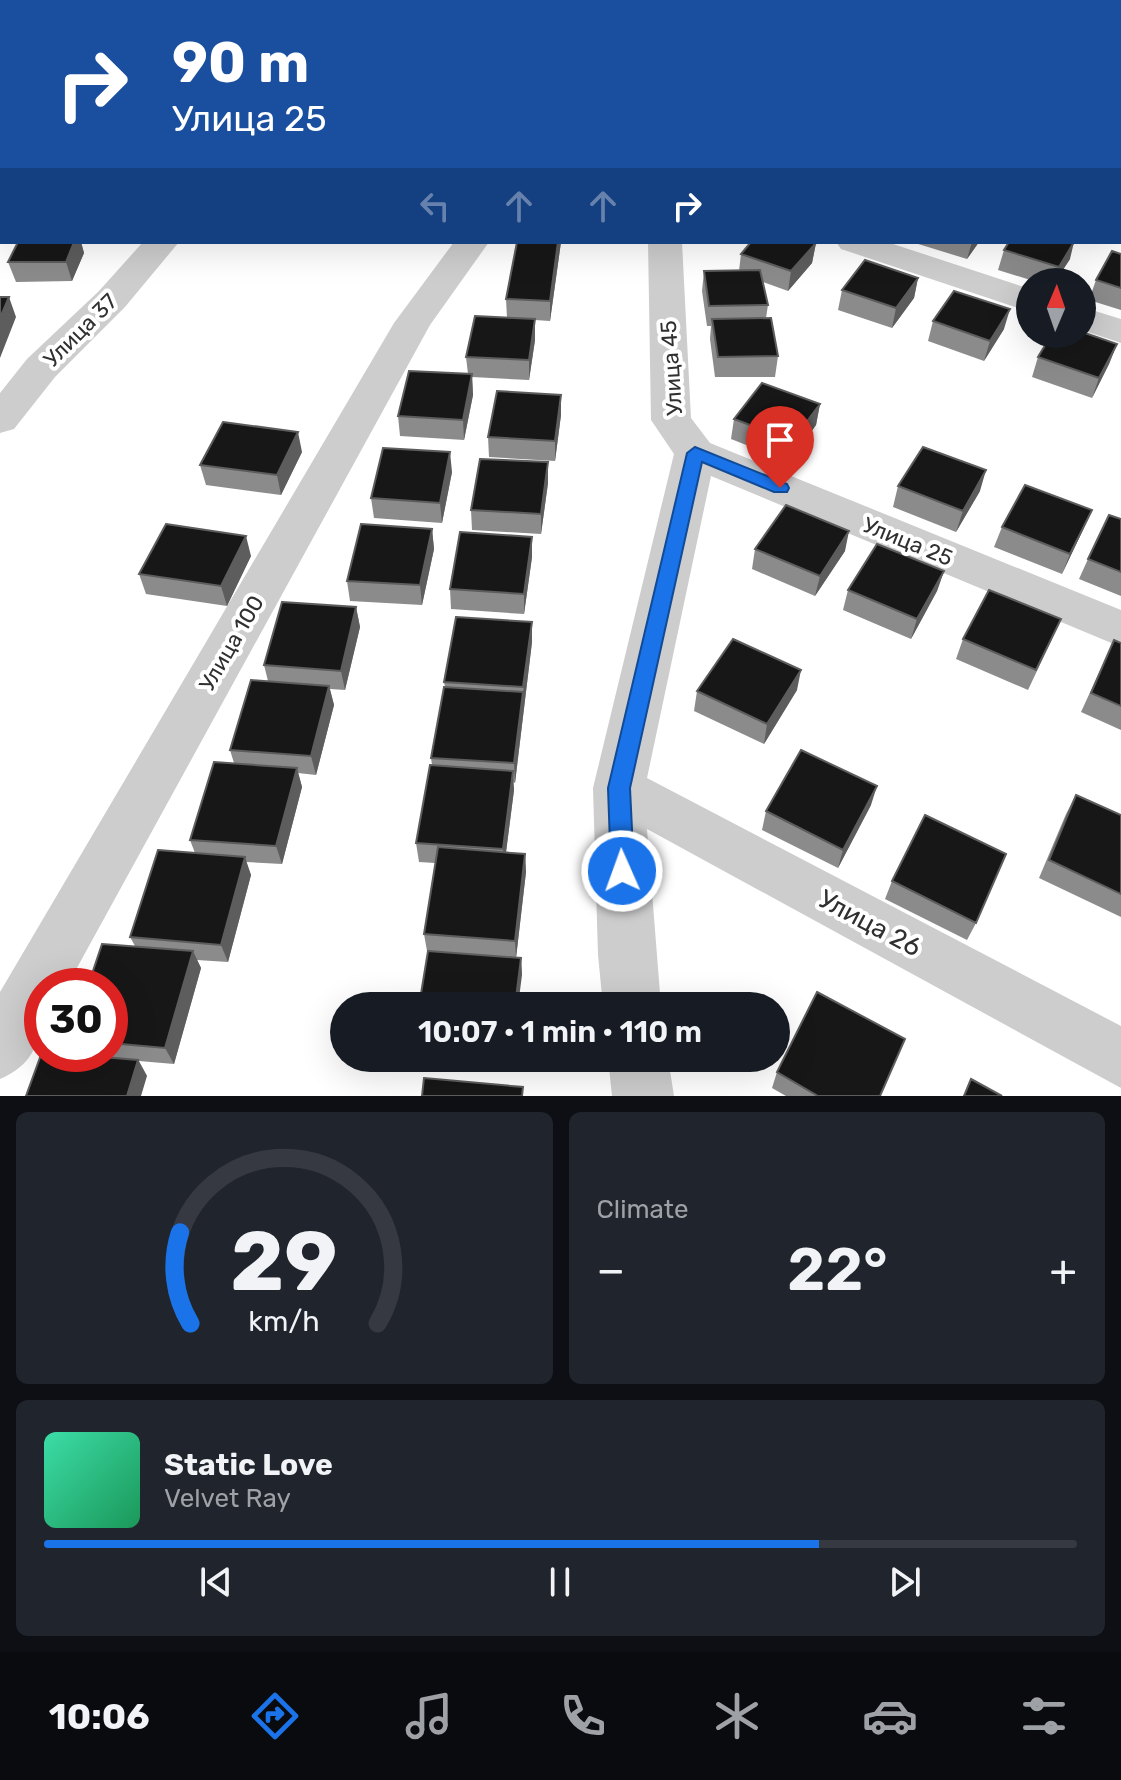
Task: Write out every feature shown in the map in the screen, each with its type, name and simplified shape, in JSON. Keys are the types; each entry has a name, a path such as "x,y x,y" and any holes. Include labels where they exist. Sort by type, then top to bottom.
{"street":[{"name":"Улица 37","path":"0,420 41,368 112,299 160,244"},
{"name":"Улица 100","path":"0,1049 413,323 471,244"},
{"name":"Улица 45","path":"665,244 671,420 695,453"},
{"path":"859,244 1016,296"},
{"path":"1096,323 1121,331"},
{"name":"Улица 25","path":"695,453 1121,629"},
{"path":"630,992 619,788 695,453"},
{"name":"Улица 26","path":"619,788 1121,1058"},
{"path":"640,1072 643,1096"}],"building":[{"path":"17,244 73,244 66,262 8,262"},
{"path":"517,244 558,244 550,301 506,299"},
{"path":"749,244 815,244 791,271 741,254"},
{"path":"1008,244 1073,244 1059,267 1004,250"},
{"path":"1112,251 1121,254 1121,288 1096,280"},
{"path":"865,260 918,278 896,308 842,290"},
{"path":"760,270 768,305 709,306 704,271"},
{"path":"954,291 1010,309 990,341 933,321"},
{"path":"0,297 9,297 0,318"},
{"path":"475,316 535,319 529,360 466,357"},
{"path":"771,318 778,356 718,357 712,319"},
{"path":"1096,337 1117,344 1099,378 1038,357 1043,348 1096,348"},
{"path":"409,371 472,374 463,420 398,416"},
{"path":"762,383 820,404 792,441 734,419"},
{"path":"497,391 561,395 555,441 488,437"},
{"path":"223,422 298,432 277,475 200,465"},
{"path":"923,447 986,470 963,511 898,486"},
{"path":"383,448 450,452 440,503 371,498"},
{"path":"480,459 548,462 541,514 471,510"},
{"path":"1025,485 1092,510 1070,554 1002,527"},
{"path":"786,505 849,531 820,576 755,549"},
{"path":"1109,515 1121,519 1121,572 1088,559"},
{"path":"166,524 246,536 221,586 139,574"},
{"path":"361,524 432,529 420,585 347,581"},
{"path":"460,532 532,537 524,594 450,589"},
{"path":"877,544 944,571 917,619 848,590"},
{"path":"989,590 1061,619 1036,670 963,639"},
{"path":"282,602 356,607 341,671 264,665"},
{"path":"456,617 532,622 523,687 444,682"},
{"path":"733,639 801,670 767,724 697,691"},
{"path":"1114,640 1121,643 1121,706 1091,693"},
{"path":"251,680 329,686 311,756 230,750"},
{"path":"444,687 523,692 514,763 431,758"},
{"path":"801,750 877,786 843,850 766,811"},
{"path":"214,762 297,768 276,846 190,840"},
{"path":"430,765 513,771 503,849 416,843"},
{"path":"1076,795 1121,815 1121,894 1049,860"},
{"path":"925,815 1006,854 976,923 892,881"},
{"path":"438,847 525,854 515,941 424,934"},
{"path":"158,850 245,857 221,945 130,937"},
{"path":"102,944 193,951 165,1048 128,1045 128,968 94,968"},
{"path":"428,951 521,958 517,992 421,992"},
{"path":"817,992 905,1039 880,1096 818,1096 777,1072 790,1072 790,1046"},
{"path":"128,1059 138,1060 127,1096 26,1096 35,1072 128,1072"},
{"path":"424,1078 523,1087 522,1096 422,1096"},
{"path":"971,1079 1002,1096 964,1096"}],"route":[{"path":"622,871 619,788 695,453 780,488"}]}
